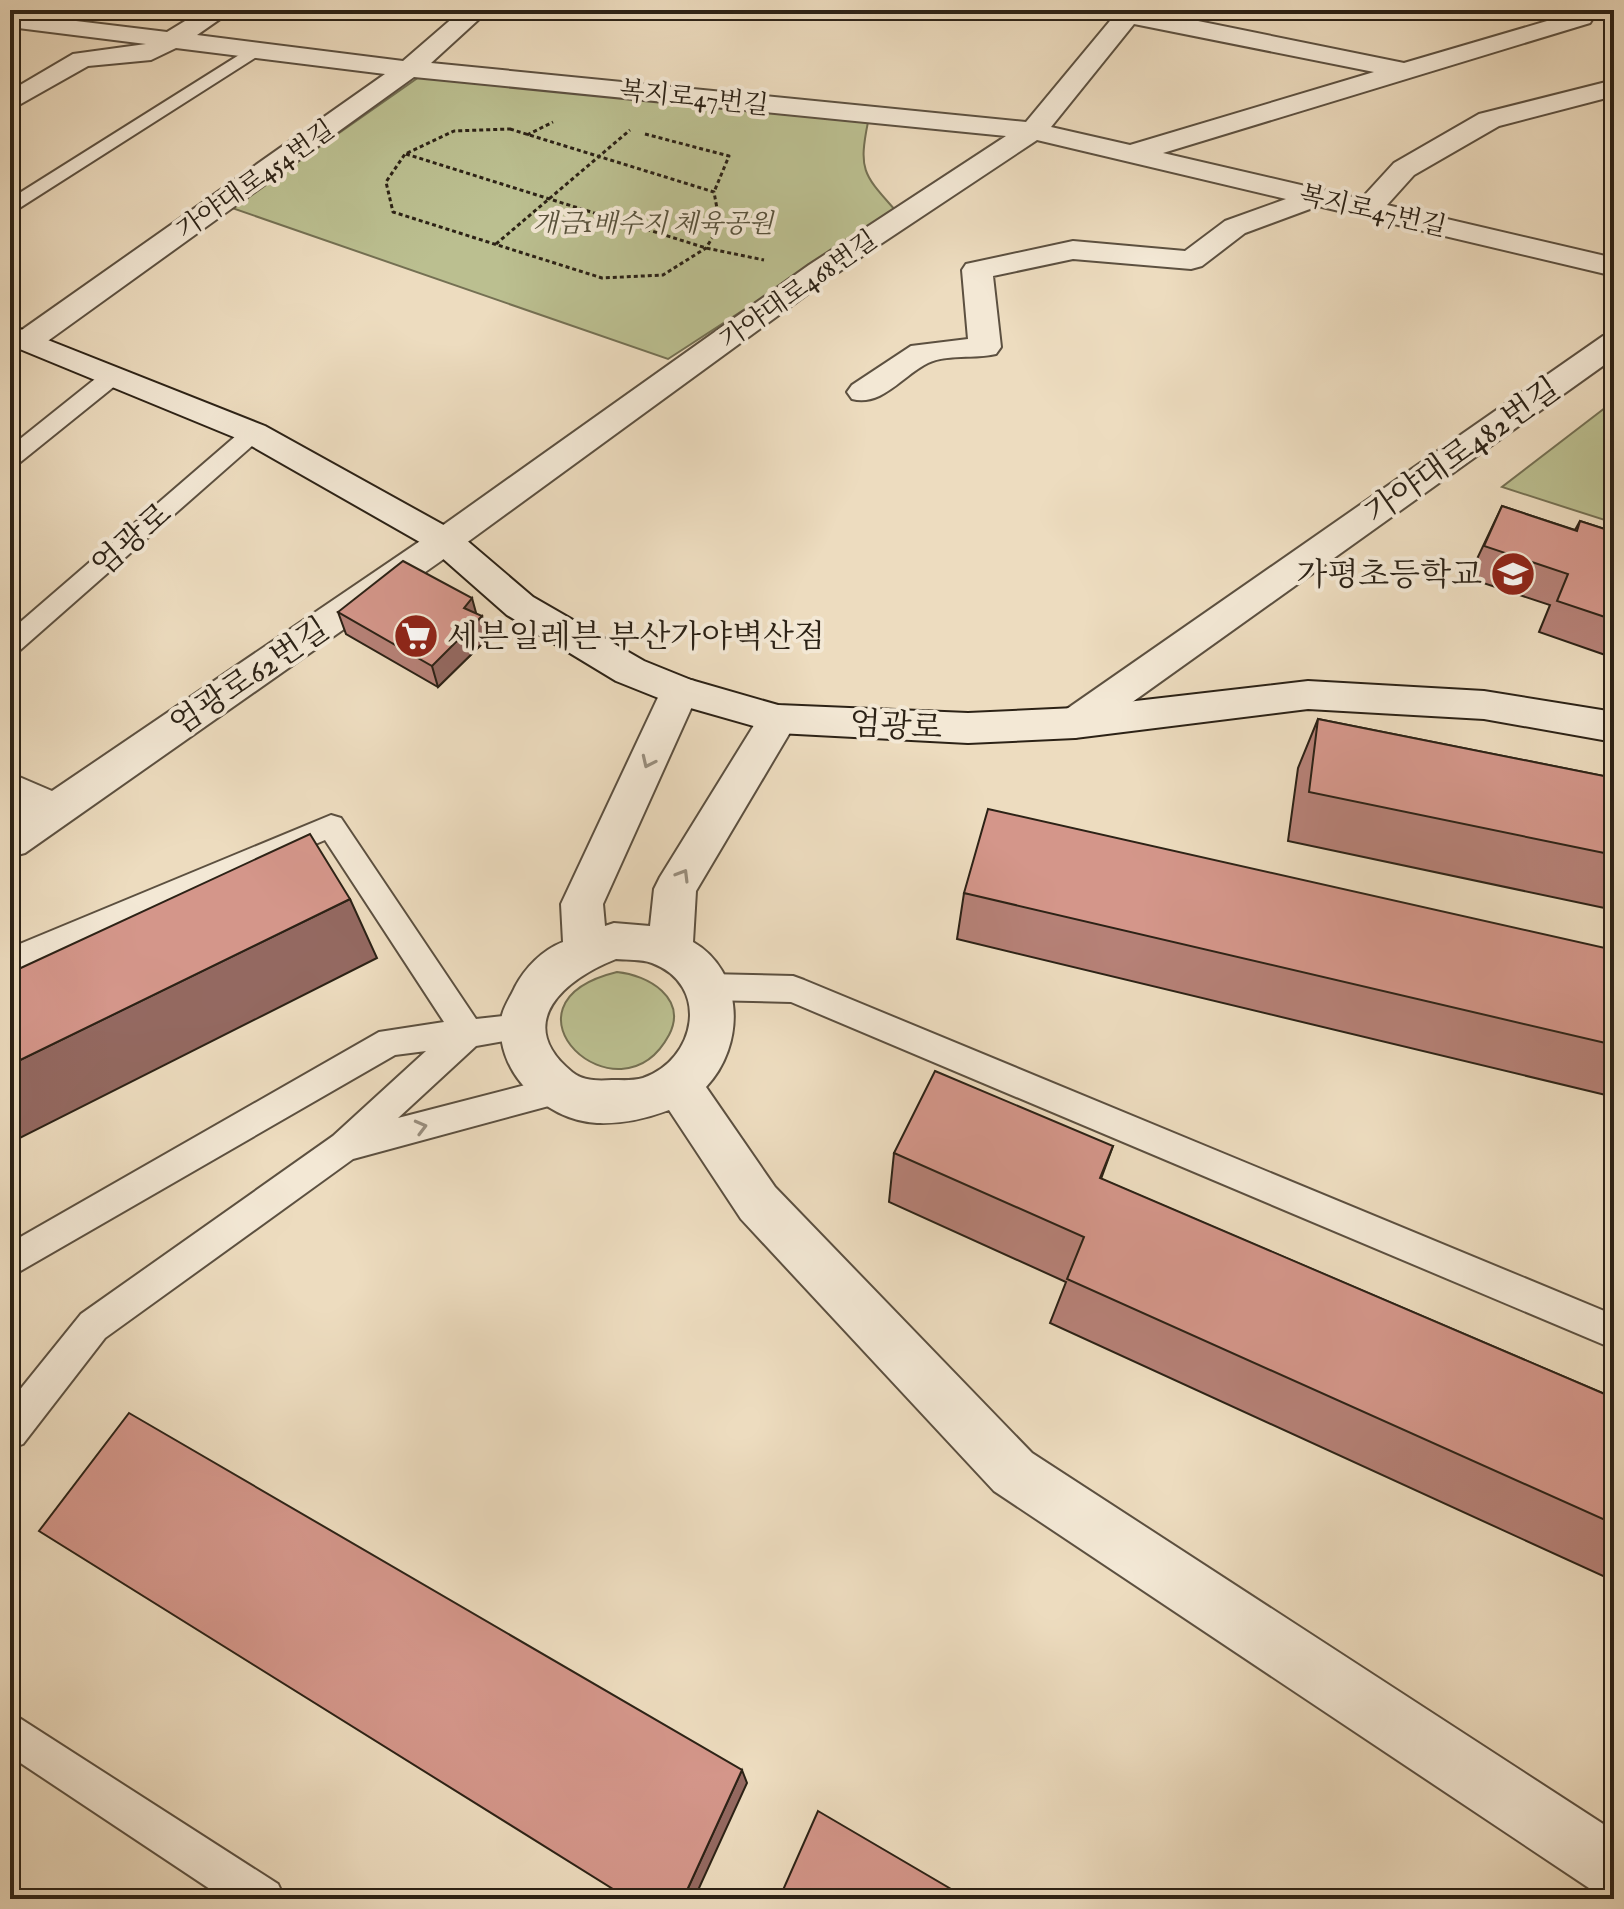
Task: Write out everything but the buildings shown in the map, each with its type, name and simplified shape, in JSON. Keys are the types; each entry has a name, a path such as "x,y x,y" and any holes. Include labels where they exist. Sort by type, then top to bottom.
{"street":[{"name":"복지로47번길","path":"10,102 82,59 151,52 221,10"},
{"name":"가야대로454번길","path":"18,338 409,69 477,10"},
{"name":"복지로47번길","path":"1131,154 1395,74 1592,20 1530,10"},
{"name":"가야대로468번길","path":"445,541 820,271 1033,131 1130,12 1395,74"},
{"name":"복지로47번길","path":"10,20 409,69 1033,131 1614,267"},
{"path":"1368,209 1404,169 1489,120 1614,88"},
{"path":"863,392 922,353 985,347 977,270 1073,250 1191,260 1235,227 1317,197"},
{"name":"엄광로","path":"18,338 253,433 445,541 520,606 630,671 680,691 778,719 968,728 1075,723 1308,695 1484,705 1614,727"},
{"name":"가야대로482번길","path":"1075,723 1614,343"},
{"name":"엄광로62번길","path":"10,841 445,541"},
{"path":"585,948 582,904 680,691"},
{"path":"670,950 675,889 778,719"},
{"path":"10,789 53,810"},
{"path":"614,941 643,942 670,950 692,966 707,987 714,1011 710,1038 698,1062 677,1083 649,1097 618,1104 587,1101 560,1090 538,1073 526,1051 522,1027 527,1003 539,980 559,962 585,948 614,941"},
{"path":"677,1083 758,1203 1013,1472 1614,1868"}],"lane":[{"path":"10,208 255,50"},
{"path":"10,459 113,376"},
{"name":"엄광로","path":"10,645 253,433"},
{"path":"10,961 331,826 468,1033"},
{"path":"707,987 793,989 1614,1332"},
{"path":"10,1261 390,1042 522,1027"},
{"path":"10,1431 93,1326 345,1146 468,1033"},
{"path":"345,1146 560,1090"},
{"path":"10,1732 263,1899"}],"path":[{"path":"714,192 510,129 454,131 405,154 386,182 393,212 602,278 663,275 706,248 720,225 714,192 729,156"},
{"path":"496,244 630,130"},
{"path":"405,154 706,248"}],"green space":[{"name":"개금1배수지 체육공원","path":"419,77 868,122 864,152 866,171 896,211 668,359 232,208"},
{"path":"1614,401 1614,523 1502,487"},
{"path":"617,972 652,983 669,1000 673,1010 669,1035 647,1060 621,1069 596,1064 575,1050 563,1031 563,1008 580,988"}],"place":[{"name":"가평초등학교","path":"1513,574"},
{"name":"세븐일레븐 부산가야벽산점","path":"416,636"}]}
